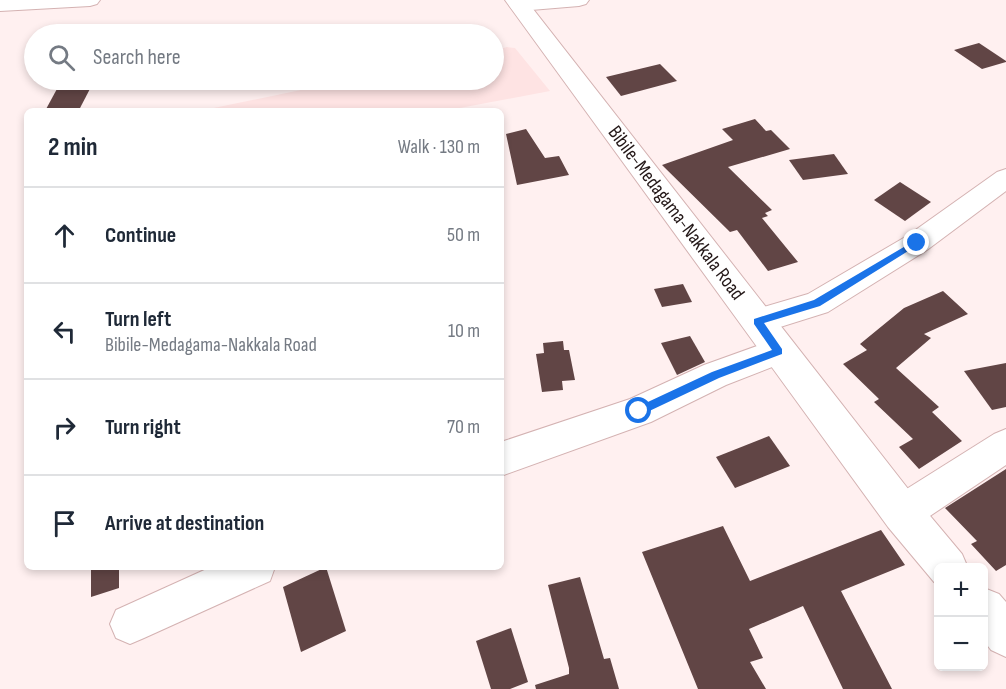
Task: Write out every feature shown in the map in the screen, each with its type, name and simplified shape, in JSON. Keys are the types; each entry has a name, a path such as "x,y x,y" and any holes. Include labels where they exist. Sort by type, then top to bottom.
{"main road":[{"name":"Bibile-Medagama-Nakkala Road","path":"517,2 902,513 945,563"},
{"path":"988,614 1006,635"}],"street":[{"path":"0,5 90,0"},
{"path":"517,2 579,0"},
{"path":"758,321 817,303 917,243 1006,178"},
{"path":"504,458 639,411 716,375 779,351"},
{"path":"902,513 1006,445"},
{"path":"130,624 249,570"}],"shaded area":[{"path":"504,48 515,48 550,91 460,108 214,108 301,90 504,90"}],"building":[{"path":"979,43 1006,62 982,69 954,50"},
{"path":"660,64 677,81 621,96 606,77"},
{"path":"56,90 89,90 80,108 47,108"},
{"path":"755,119 766,131 771,130 790,149 728,167 772,210 765,213 768,216 762,218 798,262 768,271 737,230 730,232 662,165 733,140 722,129"},
{"path":"526,129 545,158 559,156 569,175 517,185 506,134"},
{"path":"834,154 848,174 803,180 789,160"},
{"path":"900,182 931,202 905,221 874,200"},
{"path":"683,284 692,302 662,307 654,289"},
{"path":"943,291 968,314 924,334 931,338 896,368 939,407 932,412 962,441 919,469 899,447 913,439 874,402 879,399 843,364 867,350 860,344 904,308"},
{"path":"690,336 705,362 677,375 661,343"},
{"path":"563,341 564,350 569,350 575,380 562,381 563,390 542,392 536,354 544,353 543,343"},
{"path":"1006,363 1006,407 992,410 964,371"},
{"path":"769,436 790,466 735,488 716,457"},
{"path":"1006,469 1006,565 996,571 971,544 977,541 945,508"},
{"path":"723,526 750,581 881,530 905,565 841,591 892,689 843,689 803,606 749,629 763,658 750,662 766,689 698,689 642,552"},
{"path":"91,570 119,570 119,588 91,597"},
{"path":"320,570 327,570 346,631 301,652 283,587"},
{"path":"580,577 604,659 610,658 619,689 536,689 535,685 569,674 548,585"},
{"path":"511,628 528,682 510,689 491,689 476,641"}],"route":[{"path":"639,411 716,375 779,351 758,321 817,303 917,243"}]}
